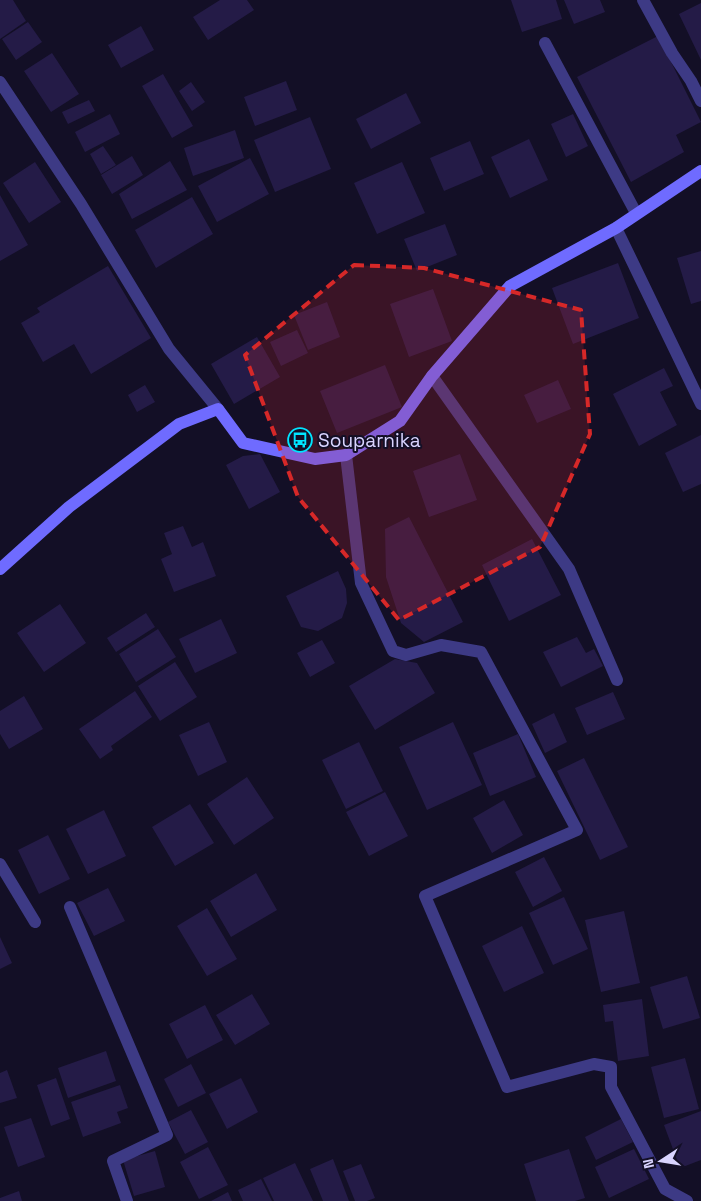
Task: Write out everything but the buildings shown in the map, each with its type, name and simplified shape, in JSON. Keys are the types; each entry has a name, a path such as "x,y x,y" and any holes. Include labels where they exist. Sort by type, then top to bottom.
{"main road":[{"path":"0,569 69,507 180,424 218,409 243,443 315,459 346,455 400,421 432,376 510,286 616,228 701,171"}],"street":[{"path":"643,0 701,101"},
{"path":"545,44 636,213"},
{"path":"0,82 81,204 168,349 218,409"},
{"path":"616,228 701,404"},
{"path":"432,376 569,569 617,680"},
{"path":"346,455 361,583 393,652 406,655 441,645 481,652 577,830 425,896 507,1087 594,1064 611,1067 612,1087 665,1189 687,1201"},
{"path":"0,864 35,922"},
{"path":"70,906 167,1135 113,1161 127,1201"}],"highlighted area":[{"path":"354,265 424,268 581,310 590,434 540,547 399,620 298,497 245,355"}],"place":[{"name":"Souparnika","path":"300,440"}]}
